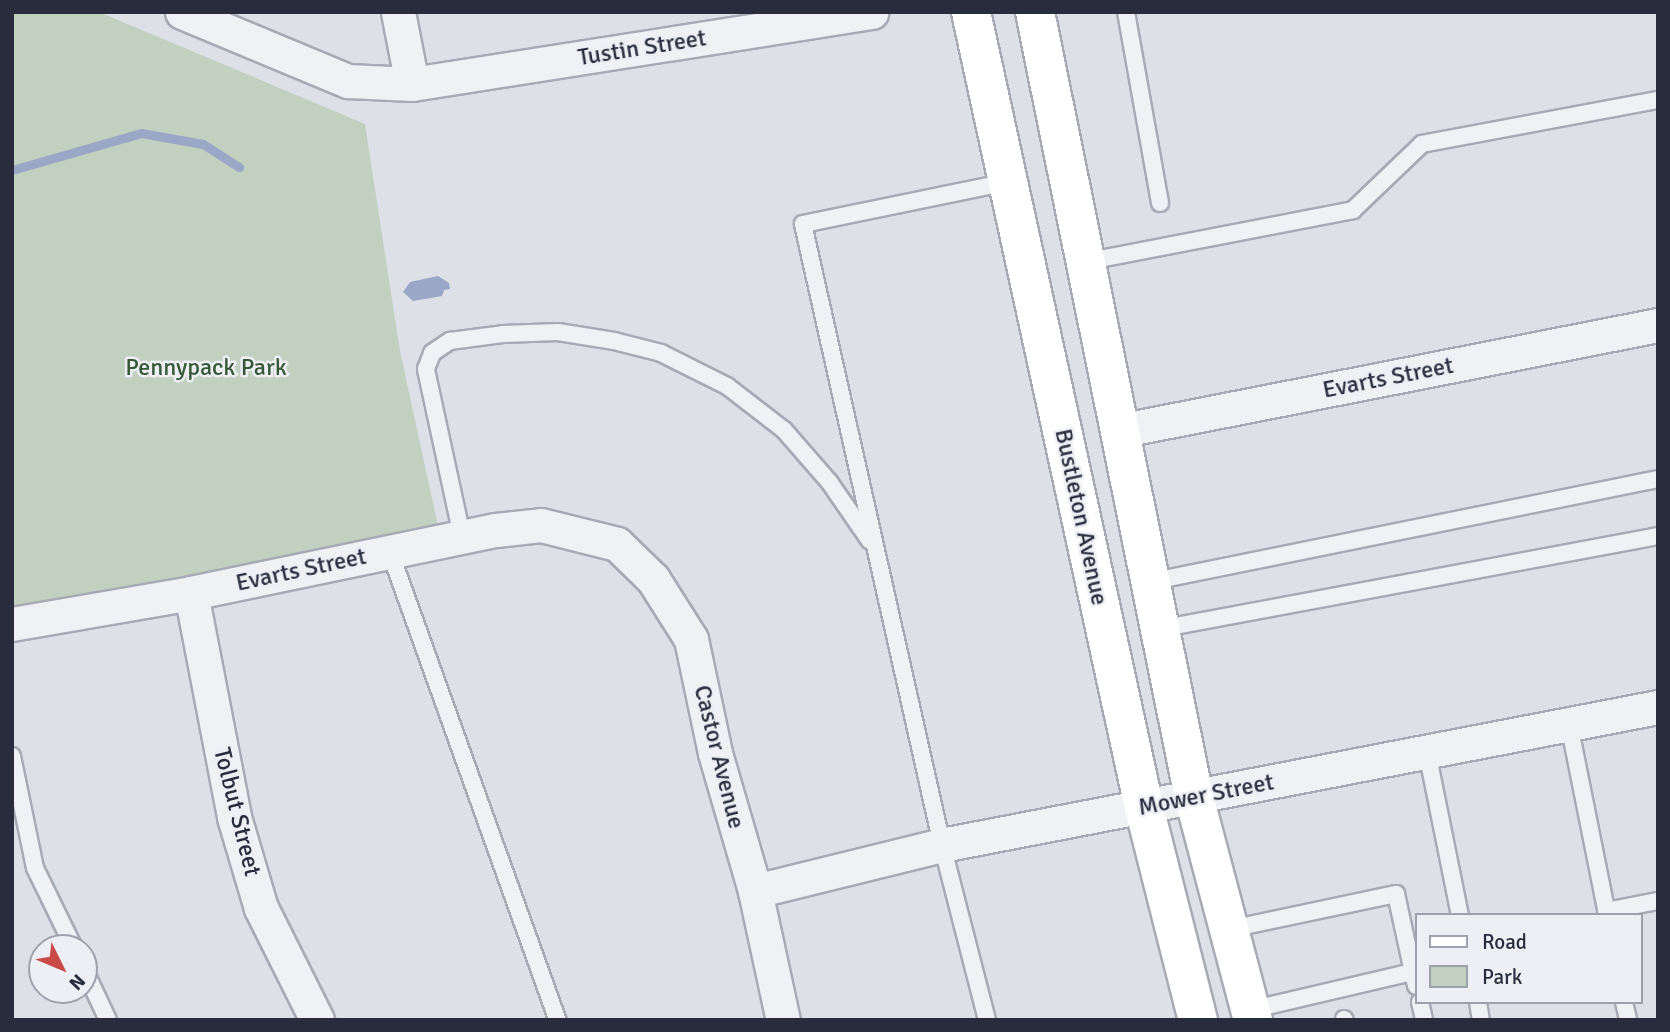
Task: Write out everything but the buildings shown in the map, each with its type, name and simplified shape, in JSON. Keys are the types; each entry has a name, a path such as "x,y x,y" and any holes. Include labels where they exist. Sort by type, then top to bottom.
{"main road":[{"name":"Bustleton Avenue","path":"971,12 1144,807 1198,1020"},
{"path":"1035,12 1194,797 1251,1015"}],"street":[{"name":"Tustin Street","path":"182,12 348,81 412,84 872,12"},
{"path":"398,12 412,84"},
{"name":"Evarts Street","path":"1118,431 1658,325"},
{"name":"Evarts Street","path":"12,624 191,593 462,536 541,525 590,535"},
{"name":"Castor Avenue","path":"590,535 617,544 653,579 691,639 715,753 755,891 783,1020"},
{"name":"Tolbut Street","path":"191,593 234,817 261,908 317,1020"},
{"name":"Mower Street","path":"755,891 942,845 1658,706"}],"lane":[{"path":"1126,12 1160,203"},
{"path":"1084,262 1353,210 1422,144 1658,100"},
{"path":"987,1020 942,845 803,224 1008,182"},
{"path":"462,536 426,369 432,353 450,341 503,334 558,332 614,341 661,353 727,386 784,430 830,483 876,549"},
{"path":"1149,582 1658,479"},
{"path":"1159,629 1658,536"},
{"path":"390,552 558,1020"},
{"path":"1569,724 1606,913 1658,901"},
{"path":"1427,752 1460,913"},
{"path":"12,756 35,867 67,934"},
{"path":"1230,929 1396,894 1414,972"},
{"path":"1251,1015 1414,976"},
{"path":"98,999 108,1020"}],"green space":[{"name":"Pennypack Park","path":"12,12 99,12 365,124 400,351 438,526 12,611"}],"water":[{"path":"438,276 449,283 450,289 444,290 442,296 413,301 403,292 410,282"}],"waterway":[{"path":"12,170 141,133 203,144 239,167"}]}
